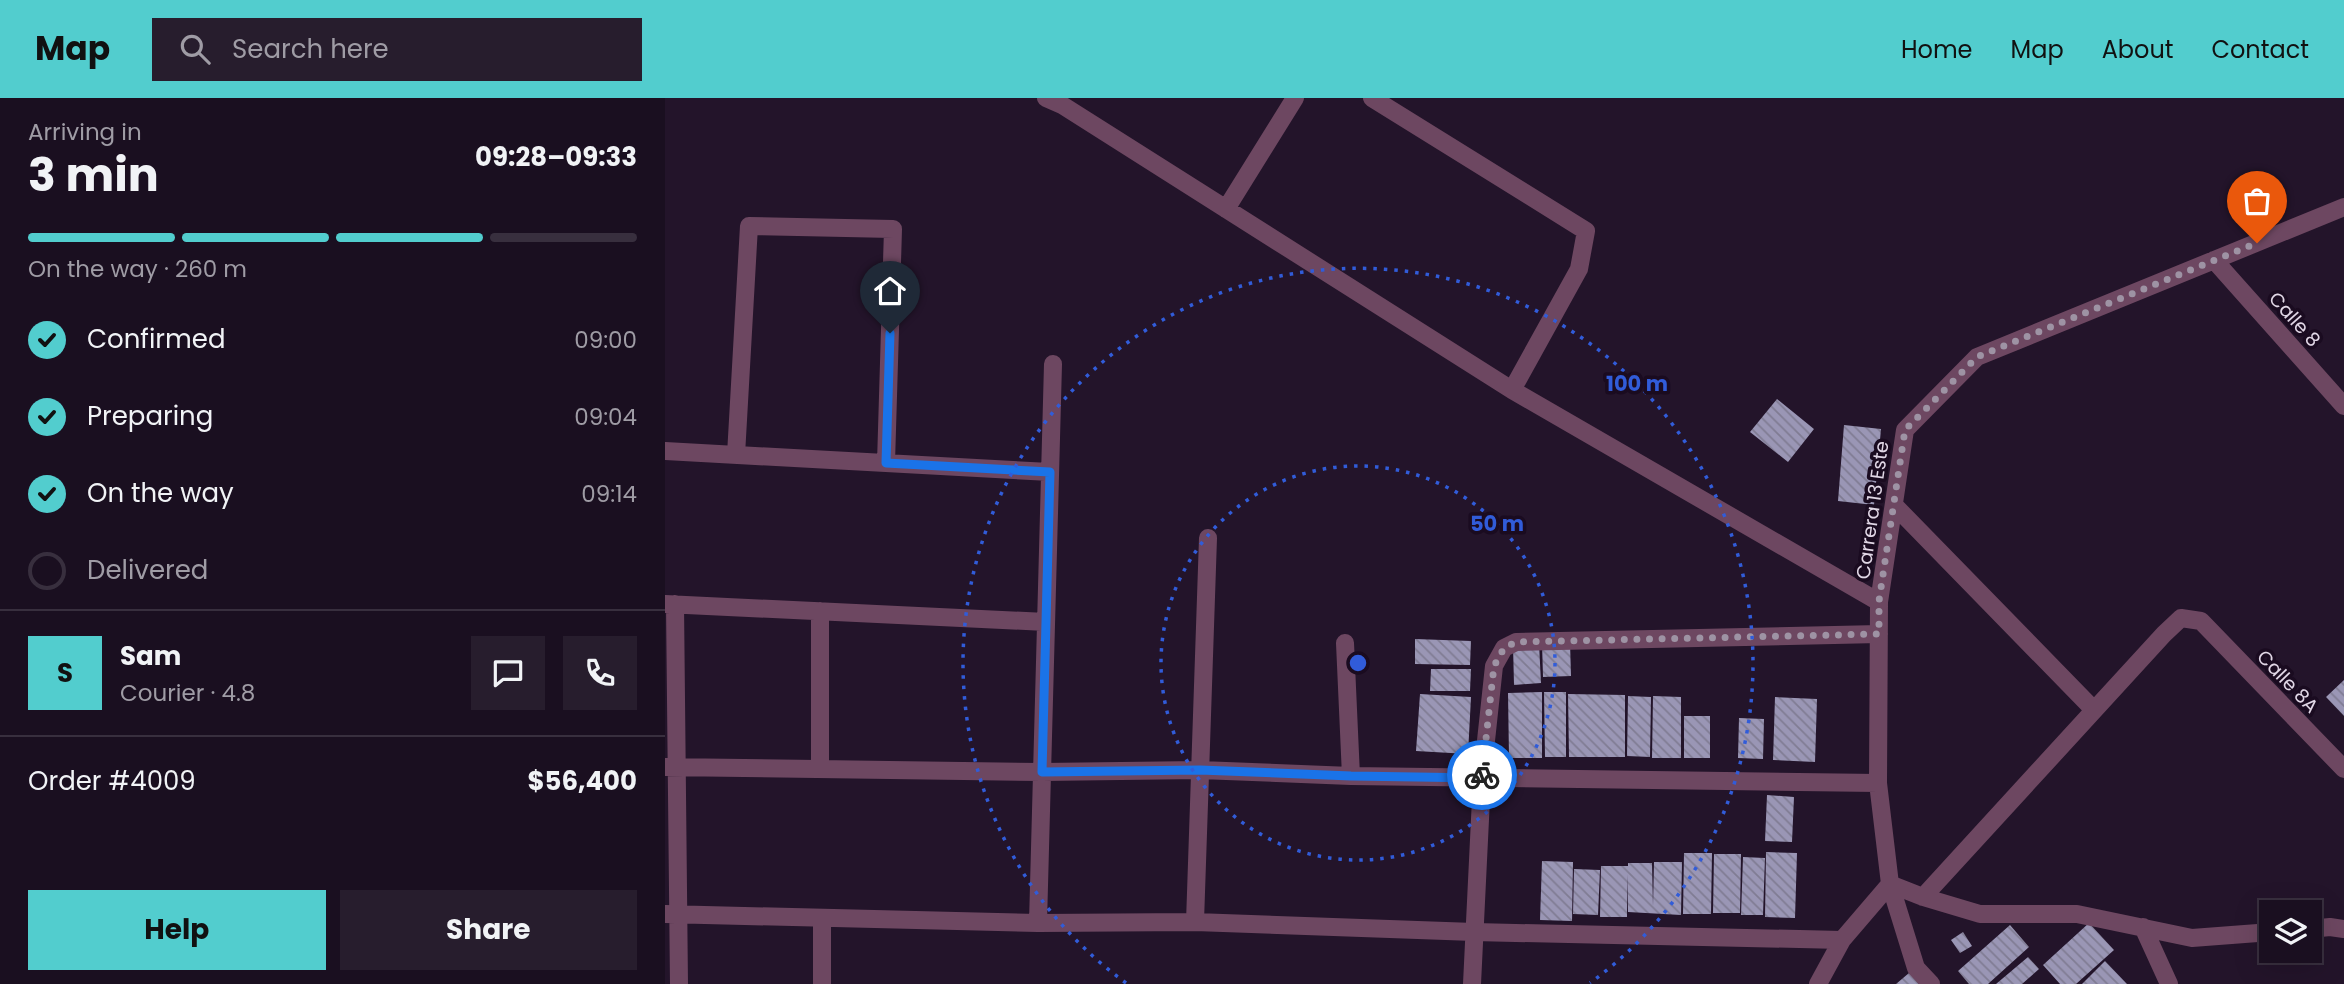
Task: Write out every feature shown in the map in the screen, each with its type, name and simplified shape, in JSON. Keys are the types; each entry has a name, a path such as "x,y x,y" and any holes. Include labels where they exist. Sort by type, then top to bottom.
{"street":[{"path":"1046,98 1062,105 1512,390 1879,601"},
{"path":"1226,209 1295,98"},
{"path":"1372,98 1586,231 1579,269 1512,390"},
{"name":"Carrera 13 Este","path":"1931,984 1916,968 1890,884 1878,783 1879,601 1905,430 1977,357 2344,207"},
{"path":"736,455 749,226 893,229 886,463"},
{"name":"Calle 8","path":"2214,260 2344,406"},
{"path":"1038,923 1053,364"},
{"path":"665,452 1050,472"},
{"path":"1894,505 2094,710 1923,897"},
{"path":"1195,922 1208,538"},
{"path":"679,984 671,914 670,604 1046,622"},
{"path":"820,611 820,769"},
{"name":"Calle 8A","path":"2094,710 2181,618 2201,621 2344,769"},
{"path":"1472,984 1482,778 1494,666 1504,648 1516,642 1879,634"},
{"path":"1345,643 1351,776"},
{"path":"671,767 1042,772 1200,770 1351,776 1878,783"},
{"path":"1818,984 1842,940 1890,884 1980,914 2077,914 2192,938 2259,933"},
{"path":"671,914 1038,923 1195,922 1474,932 1842,940"},
{"path":"822,918 822,984"},
{"path":"2143,927 2169,984"},
{"path":"2322,928 2344,929"}],"building":[{"path":"1777,399 1814,429 1788,462 1750,432"},
{"path":"1844,425 1881,429 1874,505 1838,501"},
{"path":"1415,639 1471,641 1470,665 1415,664"},
{"path":"1570,642 1571,676 1543,677 1542,643"},
{"path":"1539,643 1541,683 1514,685 1513,645"},
{"path":"1431,669 1471,669 1470,691 1430,691"},
{"path":"2344,680 2344,716 2326,697"},
{"path":"1542,692 1542,758 1509,758 1508,693"},
{"path":"1544,692 1566,692 1566,757 1545,757"},
{"path":"1420,694 1471,697 1468,754 1416,751"},
{"path":"1568,694 1625,695 1625,757 1569,757"},
{"path":"1628,696 1651,697 1650,757 1627,756"},
{"path":"1653,696 1681,697 1681,758 1652,758"},
{"path":"1775,697 1817,699 1815,762 1773,760"},
{"path":"1684,716 1710,716 1710,758 1684,758"},
{"path":"1739,718 1764,719 1763,759 1738,758"},
{"path":"1767,795 1794,797 1792,842 1765,841"},
{"path":"1766,852 1797,853 1795,918 1765,917"},
{"path":"1684,853 1712,853 1711,914 1683,914"},
{"path":"1714,854 1741,854 1740,913 1713,913"},
{"path":"1743,857 1765,858 1763,915 1741,915"},
{"path":"1542,861 1573,862 1572,921 1540,920"},
{"path":"1654,862 1682,862 1681,915 1628,912 1627,874 1627,917 1600,917 1601,866 1652,863 1653,906"},
{"path":"1574,869 1600,870 1598,915 1573,914"},
{"path":"2089,923 2114,950 2076,984 2060,984 2043,965"},
{"path":"2010,925 2029,947 1988,984 1969,984 1958,971"},
{"path":"1963,932 1972,946 1960,953 1951,940"},
{"path":"2028,957 2039,969 2022,984 1996,984"},
{"path":"2105,961 2127,984 2082,984"},
{"path":"1909,973 1919,984 1896,984"}],"way so far":[{"path":"1482,775 1494,666 1504,648 1516,642 1879,634 1879,601 1905,430 1977,357 2257,243"}],"route":[{"path":"890,333 886,463 1050,472 1042,772 1200,770 1351,776 1482,778 1482,775"}]}
